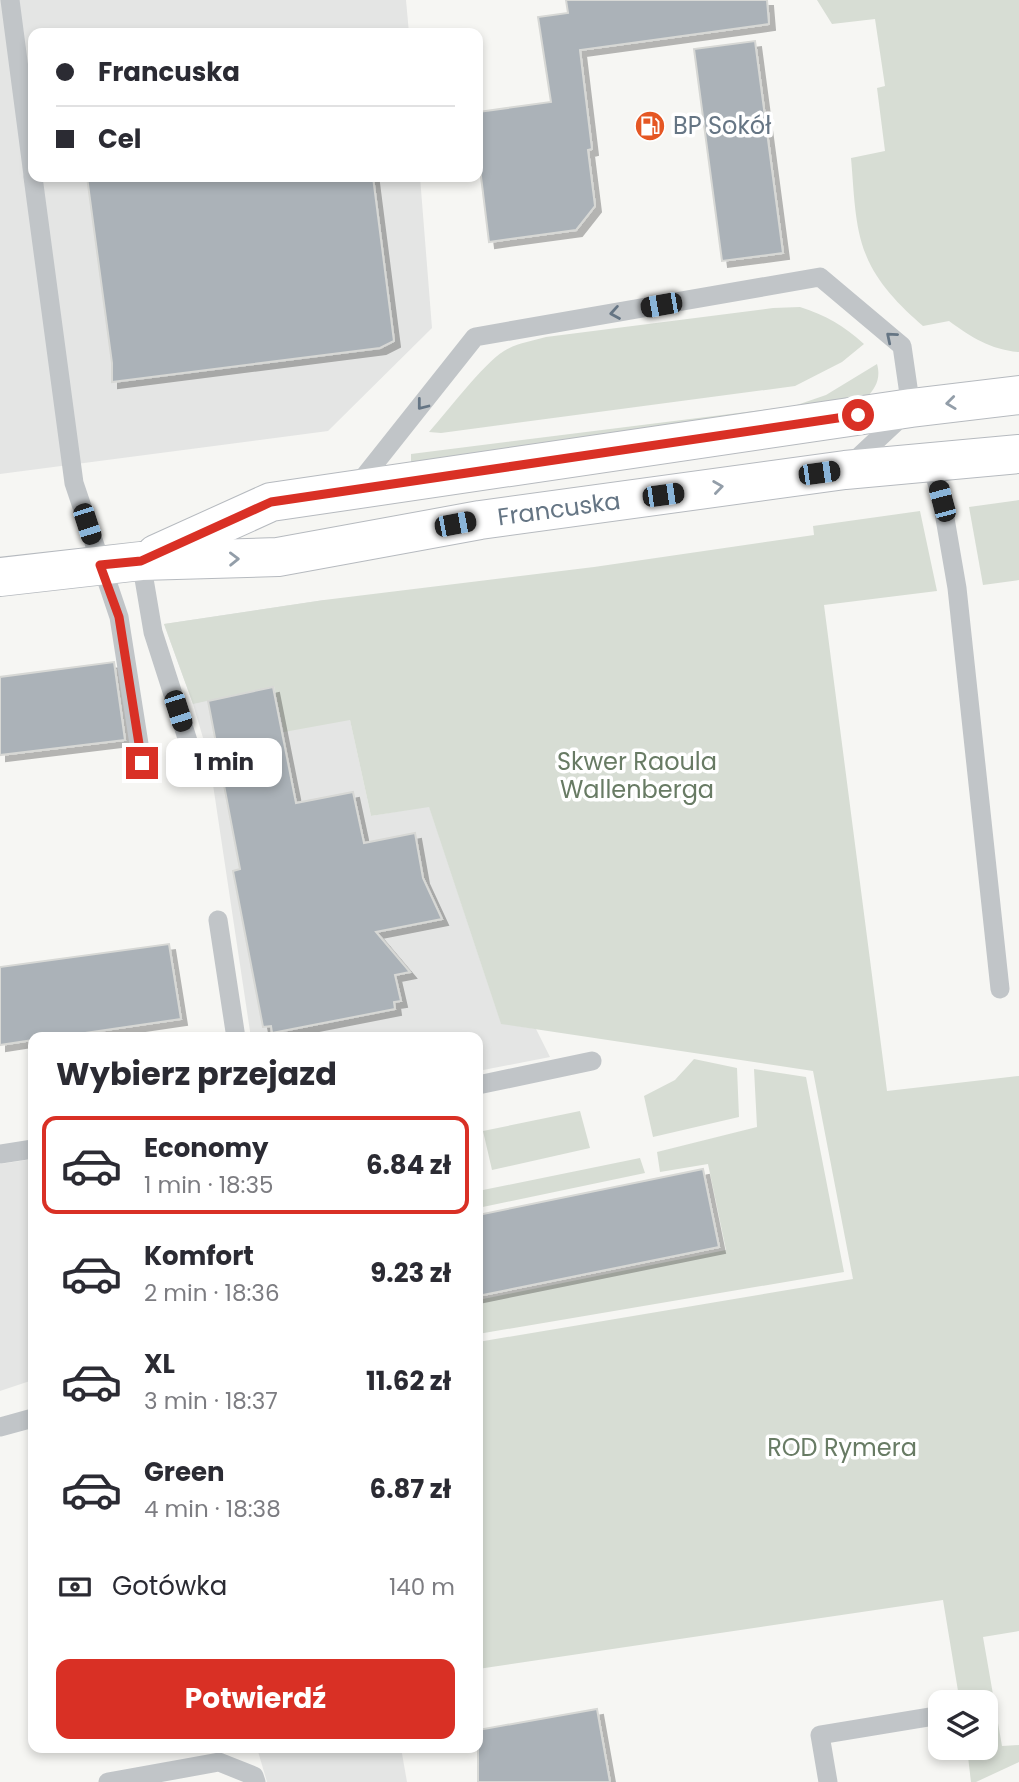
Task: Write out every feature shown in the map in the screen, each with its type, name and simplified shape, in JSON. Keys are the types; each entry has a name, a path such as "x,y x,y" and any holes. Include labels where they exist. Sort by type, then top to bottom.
{"street":[{"name":"Francuska","path":"141,561 271,502 911,408 1019,395"},
{"name":"Francuska","path":"0,577 141,561 278,558 480,520 845,470 1019,454"}],"lane":[{"path":"10,0 28,138"},
{"path":"34,182 74,483 119,617 142,763"},
{"path":"355,489 475,337 820,278 902,346 911,408 845,470"},
{"path":"931,462 942,501 957,588 1000,989"},
{"path":"141,561 153,632 195,764 196,775"},
{"path":"218,920 235,1032"},
{"path":"483,1083 592,1061"},
{"path":"0,1154 28,1150"},
{"path":"0,1427 28,1419"},
{"path":"828,1782 820,1735 928,1717"},
{"path":"108,1782 219,1762 254,1776 256,1782"}],"shaded area":[{"path":"0,0 406,0 409,28 28,28 28,182 420,182 432,328 328,431 0,474"},
{"path":"324,600 371,816 429,806 501,1023 536,1029 550,1057 483,1070 483,1032 250,1032 209,758 164,624"},
{"path":"28,1160 28,1382 0,1391 0,1164"},
{"path":"258,1753 402,1753 407,1782 267,1782"}],"green space":[{"path":"817,0 1019,0 1019,352 999,349 982,342 949,321 923,326 890,294 876,275 862,244 851,158 885,151 877,88 885,86 875,19 832,24"},
{"path":"800,307 834,322 864,344 842,362 795,386 441,433 429,432 486,366 504,351 519,344 546,337 773,308"},
{"path":"877,364 877,382 866,398 411,462 411,454 794,406 826,395"},
{"path":"1019,500 1019,580 983,585 969,507"},
{"path":"920,511 937,591 824,605 887,1091 1019,1076 1019,1631 983,1637 992,1690 958,1690 943,1600 483,1668 483,1341 853,1279 813,1071 501,1024 429,807 371,816 350,720 284,732 274,686 193,704 164,624 814,535 813,526"},
{"path":"694,1059 737,1068 739,1117 653,1137 644,1096 675,1080"},
{"path":"754,1069 806,1077 844,1272 483,1333 483,1299 726,1250 708,1164 660,1172 657,1152 757,1127"},
{"path":"580,1111 590,1148 492,1170 483,1131"},
{"path":"640,1158 645,1173 483,1207 483,1190"},
{"path":"998,1723 1002,1746 1019,1745 1019,1762 971,1782 968,1760 998,1760"}],"building":[{"path":"566,0 767,0 769,24 580,50 592,149 588,150 595,206 576,230 489,242 482,182 483,111 551,102 538,17 568,13"},
{"path":"755,41 783,253 722,261 694,49"},
{"path":"88,182 374,182 394,341 380,348 112,382 112,363"},
{"path":"114,662 125,740 0,755 0,677"},
{"path":"273,687 296,803 353,792 364,843 415,833 423,878 442,919 376,932 410,972 395,975 401,1001 394,1002 395,1009 277,1032 272,1032 271,1026 263,1027 233,871 240,869 208,701"},
{"path":"169,944 181,1019 92,1032 28,1032 28,1041 0,1045 0,967"},
{"path":"703,1169 719,1247 483,1295 483,1214"},
{"path":"597,1709 610,1782 478,1782 478,1753 483,1753 483,1729"}],"place":[{"name":"BP Sokół","path":"650,126"}],"route":[{"path":"142,763 119,617 100,565 141,561 271,502 858,415"}],"park label":[{"name":"Skwer Raoula Wallenberga","path":"637,776"},
{"name":"ROD Rymera","path":"842,1448"}]}
